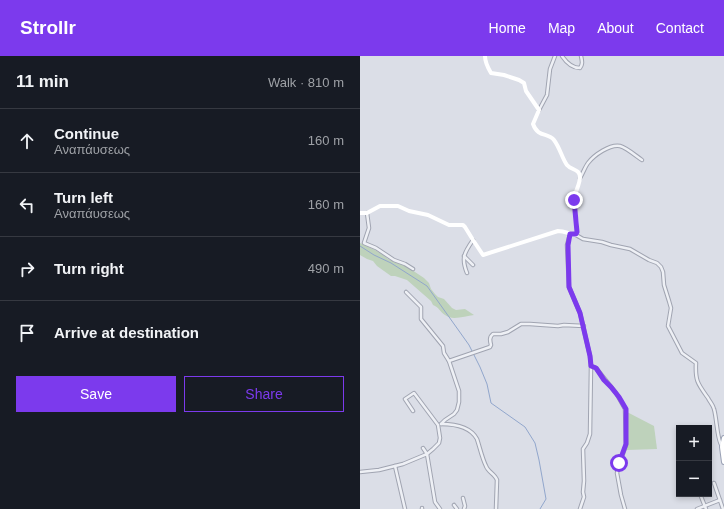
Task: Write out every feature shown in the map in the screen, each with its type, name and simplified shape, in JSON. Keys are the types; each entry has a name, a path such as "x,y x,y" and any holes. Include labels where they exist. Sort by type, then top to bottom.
{"street":[{"path":"485,56 491,73 511,77 524,83 526,91 539,110"},
{"path":"555,56 550,69 548,95 533,124 538,132 553,139 568,165 577,171 580,178"},
{"path":"562,56 566,63 576,68 580,68 582,66 581,56"},
{"path":"576,234 577,229 574,200 580,178 588,163 595,156 609,147 616,146 622,146 642,160"},
{"path":"360,213 367,214 380,206 398,206 408,211 428,215 449,225 463,225 481,253 485,255 558,231 563,231 570,234 576,234 583,239 630,249 649,260 658,263 661,267 664,285 671,308 668,326 682,353 696,363 696,378 714,408 719,442 722,447"},
{"path":"367,214 369,228 364,243 376,248 394,260 413,269"},
{"path":"570,234 568,245 569,287 584,326 591,366 590,434 583,449 584,497 580,509"},
{"path":"467,273 463,262 464,256 473,240"},
{"path":"464,256 473,265"},
{"path":"406,292 421,307 421,319 443,346 444,353 449,361 459,391 459,402 456,411 440,424"},
{"path":"449,361 490,346 491,335 508,332 520,324 584,326"},
{"path":"591,366 596,368 619,397 626,409 626,444 617,473 621,495 626,509"},
{"path":"360,472 396,466 426,454 436,447 440,442 440,424 414,393 405,399 413,411"},
{"path":"440,424 462,427 471,432 476,438 486,467 496,476 498,480 496,509"},
{"path":"724,438 722,447 724,462"},
{"path":"423,448 426,454 435,502 440,509"},
{"path":"396,466 405,509"},
{"path":"714,483 723,509"},
{"path":"701,497 705,507"},
{"path":"463,498 465,506 464,509"},
{"path":"697,509 720,500"},
{"path":"454,505 457,509"}],"green space":[{"path":"360,243 375,250 388,259 406,266 424,278 429,283 435,294 444,299 452,308 456,310 465,309 474,315 459,318 448,317 407,280 391,276 377,266 373,261 360,255"},
{"path":"627,412 654,426 657,449 627,450"}],"waterway":[{"path":"360,246 391,263 427,286 469,345 487,384 491,403 525,427 535,443 546,499 540,509"}],"route":[{"path":"574,200 577,232 576,234 570,234 568,240 570,289 580,313 591,366 596,368 619,397 626,409 626,444 619,463"}]}
